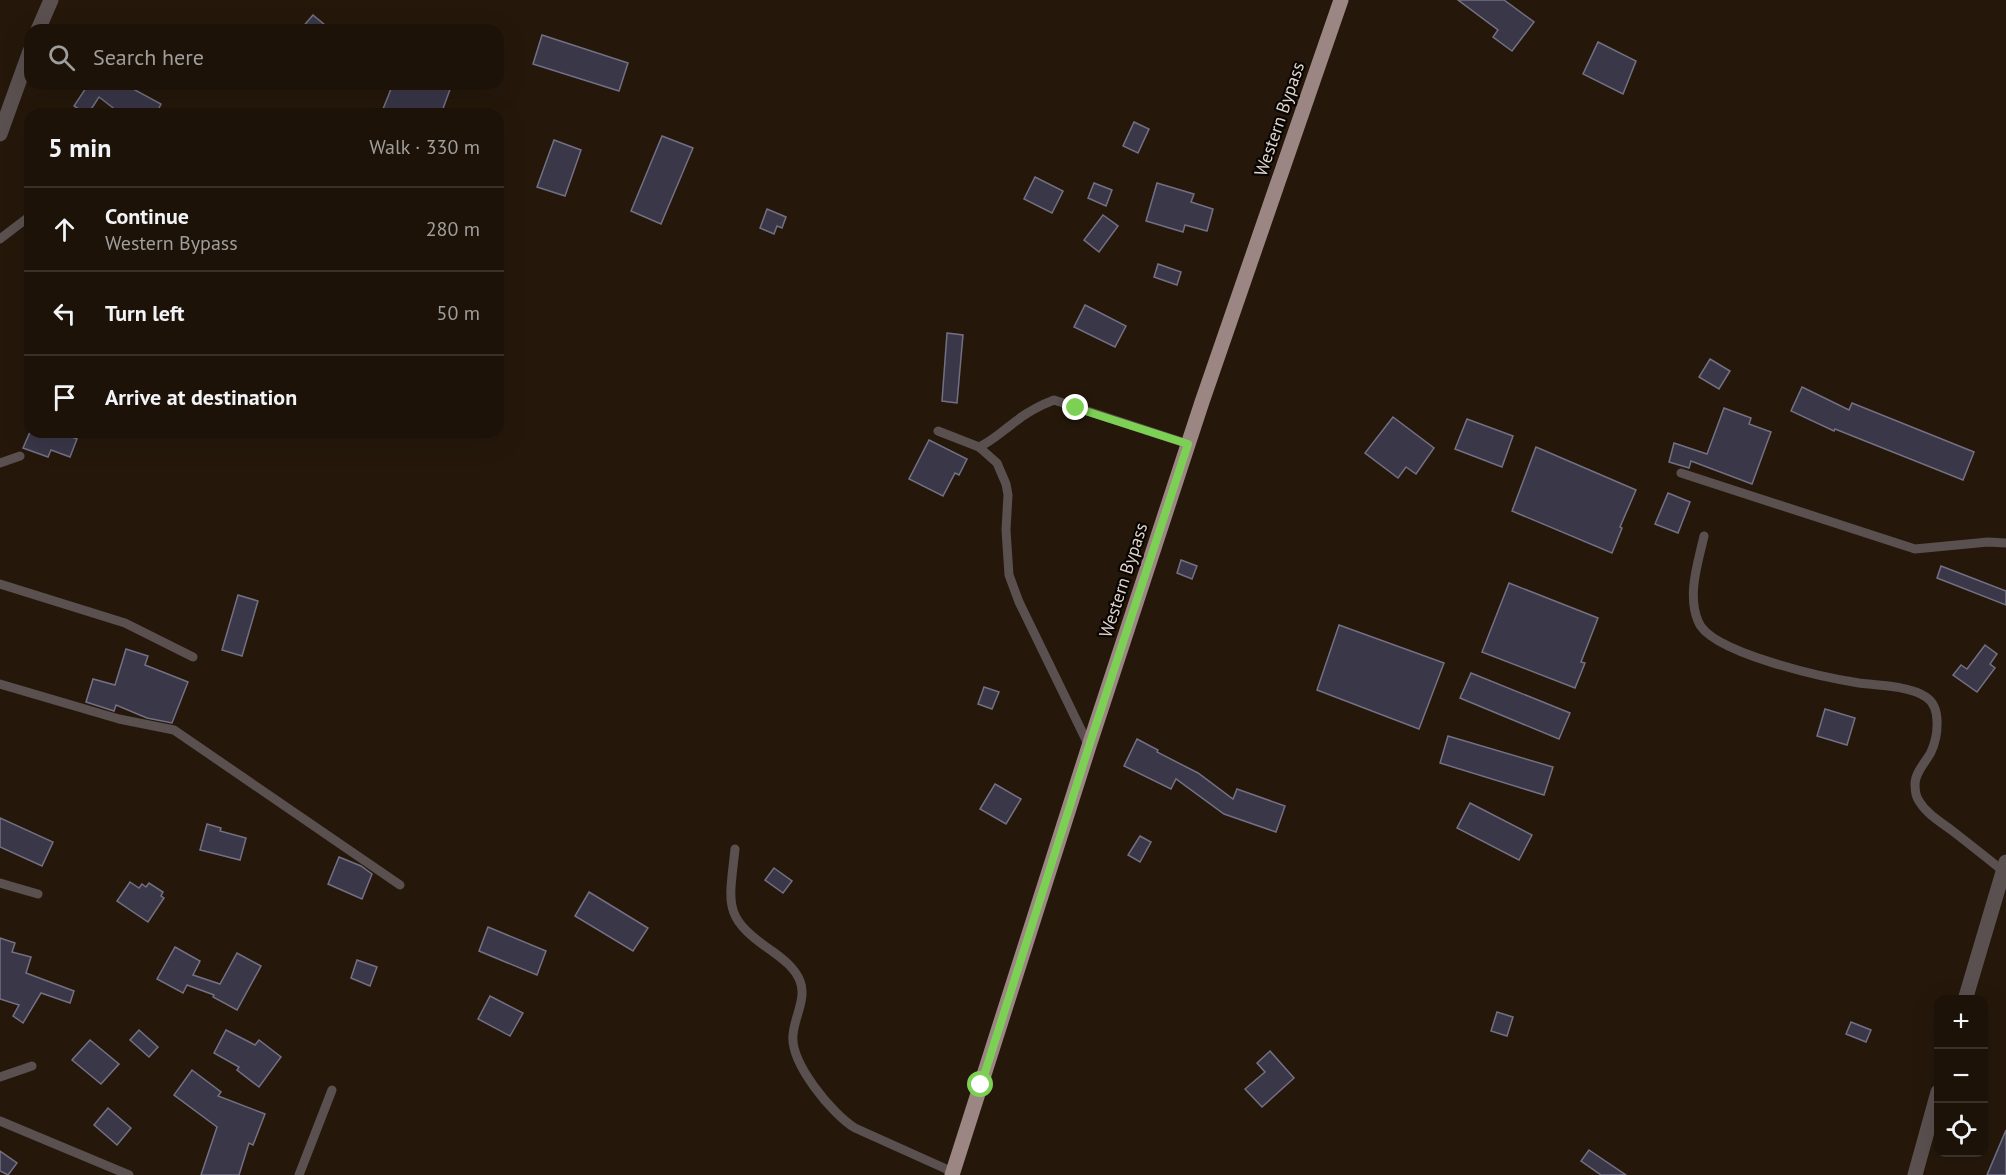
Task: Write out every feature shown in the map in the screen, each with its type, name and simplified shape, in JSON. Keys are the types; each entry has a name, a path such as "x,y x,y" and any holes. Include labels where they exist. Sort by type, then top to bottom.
{"main road":[{"name":"Western Bypass","path":"953,1174 1188,444 1341,0"}],"street":[{"path":"40,24 47,3"},
{"path":"0,134 24,68"},
{"path":"1966,995 2005,866"},
{"path":"1915,1175 1935,1103"}],"lane":[{"path":"0,239 24,221"},
{"path":"979,447 994,440 1037,407 1054,400 1188,444"},
{"path":"938,431 979,447 998,463 1008,495 1006,530 1009,575 1018,602 1089,746"},
{"path":"0,462 21,456"},
{"path":"1681,473 1915,549 1988,542 2006,543"},
{"path":"1704,536 1693,585 1696,616 1704,631 1726,645 1804,673 1901,689 1926,697 1934,707 1936,728 1931,752 1917,774 1915,783 1918,800 1931,814 2005,866"},
{"path":"0,584 125,623 193,657"},
{"path":"0,684 119,719 174,730 400,885"},
{"path":"735,849 730,891 732,908 736,919 748,934 789,964 800,981 800,1006 795,1024 793,1046 802,1066 824,1099 843,1121 855,1128 953,1174"},
{"path":"0,883 38,894"},
{"path":"0,1077 32,1066"},
{"path":"299,1175 332,1090"},
{"path":"0,1121 129,1175"}],"building":[{"path":"1458,0 1504,0 1534,22 1512,51 1493,37 1498,30"},
{"path":"313,15 324,24 305,24"},
{"path":"542,35 628,63 619,91 533,64"},
{"path":"1598,42 1636,61 1623,94 1583,74"},
{"path":"85,90 135,90 161,104 159,108 113,108 99,97 92,108 74,106"},
{"path":"391,90 450,90 443,108 383,108"},
{"path":"1134,122 1149,129 1138,153 1123,146"},
{"path":"662,136 693,148 661,224 631,211"},
{"path":"554,140 581,150 565,196 537,187"},
{"path":"1035,177 1063,191 1052,213 1024,199"},
{"path":"1094,183 1112,190 1106,206 1088,198"},
{"path":"1157,183 1194,194 1191,202 1213,209 1207,231 1185,225 1183,232 1146,221"},
{"path":"767,209 786,217 782,228 777,226 774,234 760,228"},
{"path":"1103,215 1118,226 1099,252 1084,240"},
{"path":"1158,264 1181,272 1177,285 1154,277"},
{"path":"1085,305 1126,326 1115,347 1074,327"},
{"path":"947,333 963,335 957,403 942,401"},
{"path":"1710,359 1730,371 1719,389 1699,377"},
{"path":"1802,387 1849,410 1852,403 1974,452 1963,480 1835,429 1834,431 1791,411"},
{"path":"1724,408 1751,418 1749,424 1771,432 1752,484 1691,461 1689,468 1669,462 1674,443 1707,454"},
{"path":"1393,417 1434,448 1416,474 1406,467 1398,478 1365,453"},
{"path":"1467,419 1513,436 1502,467 1455,449"},
{"path":"27,438 77,439 70,457 51,450 48,457 23,448"},
{"path":"929,440 967,459 959,475 955,473 943,496 909,479"},
{"path":"1536,447 1636,490 1612,553 1512,511"},
{"path":"1668,493 1690,502 1678,533 1655,524"},
{"path":"1181,560 1197,566 1192,579 1177,573"},
{"path":"1941,566 2006,591 2006,605 1937,578"},
{"path":"1509,583 1598,618 1581,662 1585,663 1575,688 1482,652"},
{"path":"238,595 258,601 242,656 222,650"},
{"path":"1339,625 1444,663 1419,729 1317,690"},
{"path":"1985,645 1997,654 1990,664 1995,668 1977,692 1953,675 1961,665 1967,669"},
{"path":"126,649 148,656 145,665 188,682 172,723 147,718 116,705 114,711 86,702 93,679 115,685"},
{"path":"1471,673 1570,713 1559,739 1460,698"},
{"path":"984,687 999,692 992,709 978,704"},
{"path":"1825,709 1855,718 1847,745 1817,736"},
{"path":"1448,736 1553,767 1544,795 1440,763"},
{"path":"1137,739 1198,773 1233,799 1237,789 1285,806 1276,832 1224,814 1176,779 1171,789 1124,766"},
{"path":"995,784 1021,799 1006,824 980,809"},
{"path":"1470,803 1532,835 1519,860 1457,828"},
{"path":"0,818 53,842 42,866 0,847"},
{"path":"207,824 221,828 220,831 246,838 240,860 200,850"},
{"path":"1140,836 1151,842 1140,862 1128,855"},
{"path":"339,857 361,866 372,874 362,899 328,884"},
{"path":"774,868 792,881 783,893 765,880"},
{"path":"130,882 139,888 142,884 146,887 149,883 163,892 161,896 164,898 148,922 117,901"},
{"path":"589,892 648,928 633,951 575,916"},
{"path":"488,927 546,951 537,975 479,951"},
{"path":"0,938 15,943 12,952 31,957 26,973 74,991 70,1003 41,993 23,1023 13,1016 19,1005 0,999"},
{"path":"175,947 200,961 193,975 220,984 237,953 261,966 237,1010 213,997 214,995 187,985 183,993 157,979"},
{"path":"357,960 377,967 370,986 351,978"},
{"path":"490,996 523,1013 510,1036 478,1019"},
{"path":"1497,1012 1513,1017 1507,1036 1491,1031"},
{"path":"1851,1022 1871,1030 1866,1042 1846,1034"},
{"path":"139,1030 158,1047 149,1057 130,1040"},
{"path":"226,1030 255,1045 259,1040 281,1057 259,1087 237,1070 239,1067 214,1053"},
{"path":"90,1040 119,1064 101,1084 72,1060"},
{"path":"1270,1051 1294,1078 1262,1107 1245,1089 1265,1072 1257,1063"},
{"path":"192,1070 221,1092 218,1096 265,1114 253,1145 249,1143 239,1175 201,1175 217,1127 174,1095"},
{"path":"108,1108 131,1128 117,1145 94,1125"},
{"path":"2006,1130 2006,1175 1987,1175"},
{"path":"1589,1150 1626,1175 1601,1175 1581,1161"},
{"path":"0,1151 17,1163 8,1175 0,1171"}],"route":[{"path":"981,1085 1188,444 1076,408"}]}
